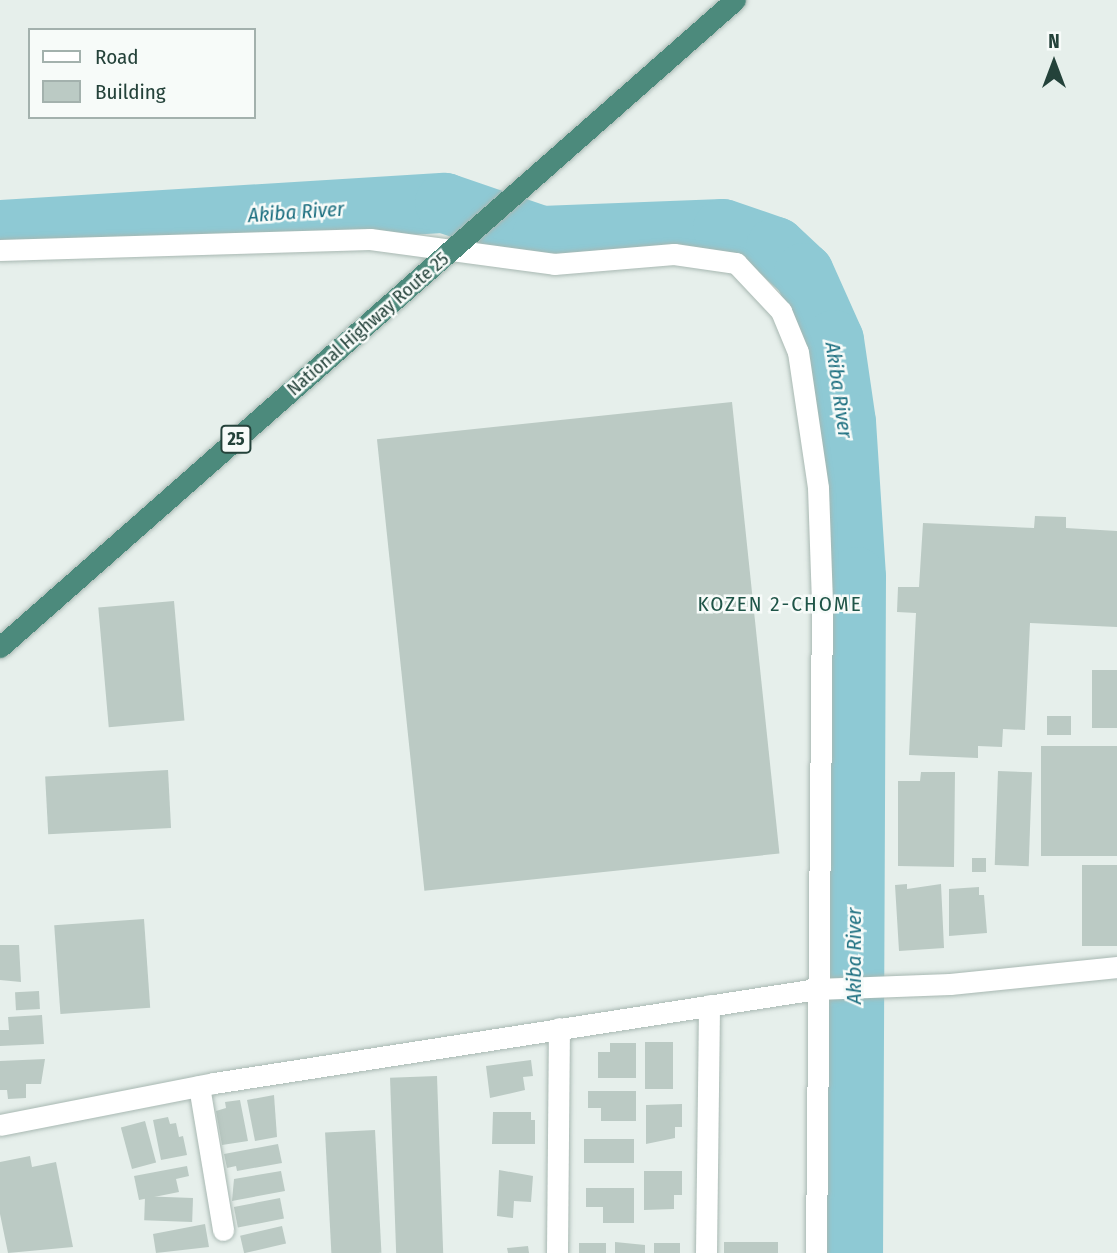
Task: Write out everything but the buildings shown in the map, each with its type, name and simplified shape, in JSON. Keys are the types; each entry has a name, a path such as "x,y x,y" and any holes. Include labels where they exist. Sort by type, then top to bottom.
{"highway":[{"name":"National Highway Route 25","path":"0,647 735,0"}],"street":[{"path":"0,250 370,239 454,248 554,264 674,254 736,263 781,311 798,352 818,488 822,602 816,989 816,1253"},
{"path":"0,1125 198,1086 816,989 888,988 1117,967"},
{"path":"706,1253 709,1005"},
{"path":"557,1253 559,1028"},
{"path":"198,1086 223,1230"}],"waterway":[{"name":"Akiba River","path":"0,230 445,203 542,236 723,229 776,247 804,273 834,340 846,422 856,577 853,1253"}],"district":[{"name":"KOZEN 2-CHOME","path":"780,604"}]}
